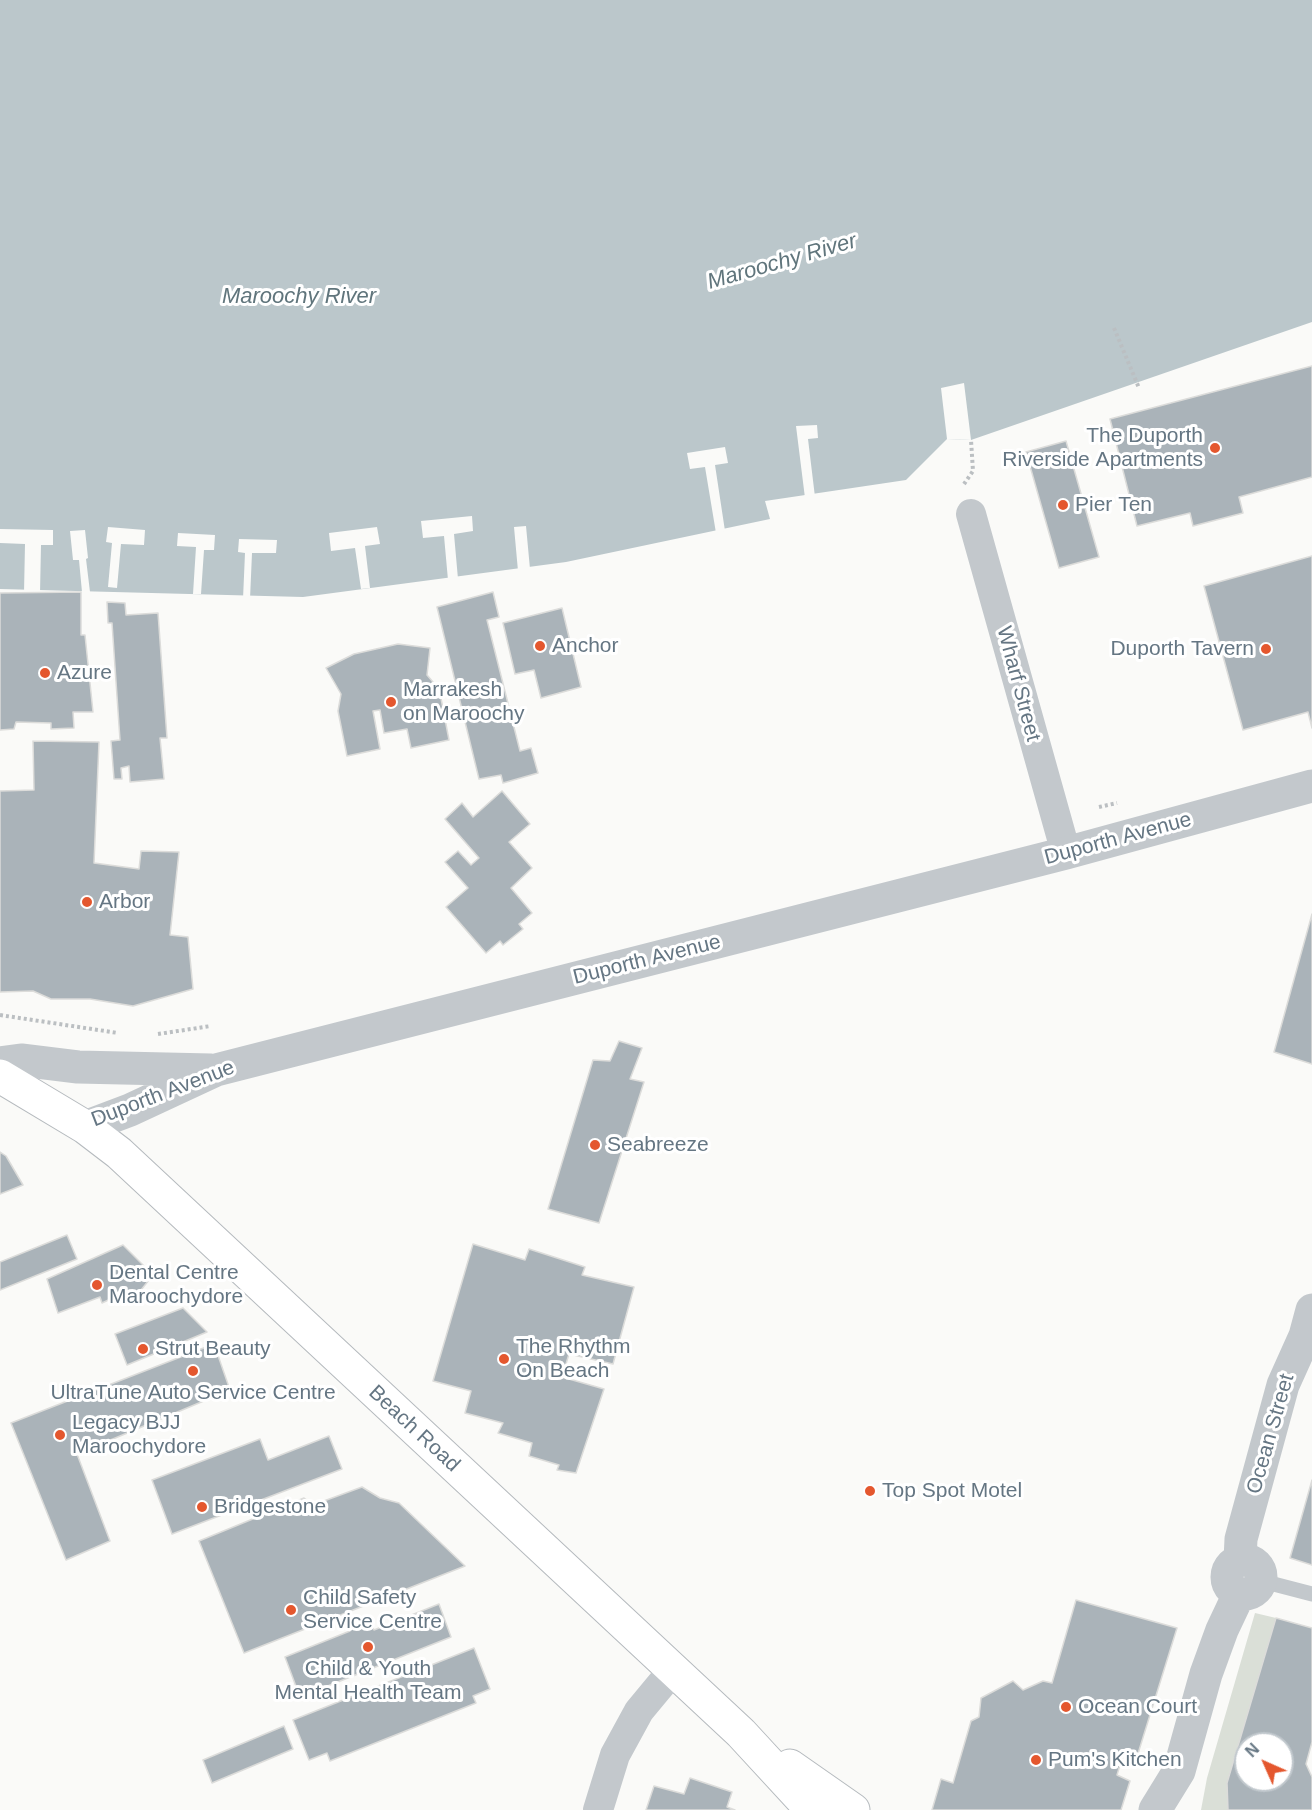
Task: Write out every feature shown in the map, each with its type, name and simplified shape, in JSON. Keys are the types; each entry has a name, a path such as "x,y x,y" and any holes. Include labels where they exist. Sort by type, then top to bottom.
{"main road":[{"name":"Duporth Avenue","path":"0,1077 86,1127"},
{"name":"Beach Road","path":"86,1127 119,1153 741,1733 812,1810"},
{"name":"Beach Road","path":"741,1733 853,1810"}],"street":[{"name":"Wharf Street","path":"971,514 1066,854"},
{"name":"Duporth Avenue","path":"86,1127 149,1102 216,1070 1066,854 1312,786"},
{"path":"0,1063 21,1060 78,1067 216,1070"},
{"name":"Ocean Street","path":"1155,1810 1179,1771 1206,1674 1222,1630 1247,1578 1241,1539 1283,1385 1305,1336 1312,1310"},
{"path":"598,1810 615,1755 639,1711 673,1670"},
{"name":"Ocean Street","path":"1179,1771 1184,1810"}],"lane":[{"path":"1247,1578 1312,1593"}],"path":[{"path":"1114,328 1138,388"},
{"path":"971,440 973,471 963,486 971,514"},
{"path":"0,1015 127,1035"},
{"path":"148,1035 211,1026"}],"shaded area":[{"path":"1255,1613 1276,1618 1242,1732 1234,1732 1234,1759 1227,1783 1228,1810 1201,1810 1207,1778"}],"water":[{"name":"Maroochy River","path":"0,0 1312,0 1312,322 971,440 947,439 906,480 765,501 770,519 566,562 303,597 0,589"}],"pier":[{"path":"964,383 971,440 947,439 941,388"},
{"path":"817,425 818,438 808,439 815,497 805,498 796,426"},
{"path":"725,447 728,463 715,465 725,531 716,533 705,467 690,469 687,453"},
{"path":"472,516 473,531 454,534 458,579 448,580 444,536 423,538 421,521"},
{"path":"526,526 530,569 518,571 514,527"},
{"path":"108,527 145,530 144,545 121,544 117,588 108,587 112,543 106,542"},
{"path":"377,527 380,544 365,546 370,588 361,589 355,548 331,551 329,533"},
{"path":"0,529 53,530 53,545 41,545 40,593 24,593 25,544 0,543"},
{"path":"85,530 90,592 82,592 79,560 73,560 70,531"},
{"path":"178,533 215,535 214,550 204,550 201,594 193,594 196,547 177,546"},
{"path":"239,539 277,540 276,553 252,553 250,599 243,599 245,553 238,552"}],"building":[{"name":"The Duporth Riverside Apartments","path":"1312,366 1312,477 1239,497 1243,513 1193,526 1190,513 1137,526 1110,419"},
{"name":"Pier Ten","path":"1066,441 1099,557 1059,568 1026,452"},
{"name":"Duporth Tavern","path":"1312,556 1312,728 1308,712 1243,730 1204,586"},
{"name":"Azure","path":"81,592 81,635 85,635 93,712 73,712 74,728 51,729 51,723 16,722 14,729 0,730 0,593"},
{"path":"493,592 499,617 487,620 520,751 531,748 538,773 503,783 501,775 479,779 437,607"},
{"path":"107,602 125,603 126,615 158,613 167,738 160,738 164,779 130,782 129,766 121,768 122,779 114,779 111,741 120,740 112,623 108,623"},
{"name":"Anchor","path":"562,608 581,687 541,698 534,670 515,674 503,623"},
{"name":"Marrakesh on Maroochy","path":"398,644 430,648 427,675 433,682 430,694 440,693 449,740 411,748 407,729 384,733 380,710 373,711 380,749 347,756 338,711 341,694 326,668 354,654"},
{"name":"Arbor","path":"33,741 99,742 94,863 139,869 141,851 179,852 170,935 188,937 193,989 133,1006 90,999 51,999 33,991 0,992 0,791 34,790"},
{"path":"502,791 530,824 509,842 532,868 511,888 532,913 519,924 523,929 503,945 500,941 486,953 446,907 468,888 445,862 458,851 471,865 479,858 445,819 462,803 473,817"},
{"path":"1312,914 1312,1064 1274,1052"},
{"name":"Seabreeze","path":"619,1041 642,1048 630,1079 644,1082 599,1223 548,1209 593,1060 610,1061"},
{"path":"0,1152 6,1156 23,1185 0,1194"},
{"path":"67,1235 77,1259 0,1290 0,1262"},
{"name":"The Rhythm On Beach","path":"473,1244 525,1260 529,1249 585,1267 582,1275 634,1287 613,1364 569,1354 562,1377 604,1389 576,1473 557,1470 559,1465 529,1456 532,1443 498,1433 503,1423 465,1413 471,1391 433,1381"},
{"name":"Dental Centre Maroochydore","path":"123,1245 153,1275 141,1290 121,1304 117,1296 102,1303 100,1297 58,1313 47,1279"},
{"name":"Strut Beauty","path":"183,1308 207,1332 127,1365 115,1334"},
{"path":"214,1344 230,1390 77,1454 110,1541 66,1560 11,1423"},
{"name":"Bridgestone","path":"329,1436 342,1469 172,1534 152,1480 260,1439 268,1460"},
{"path":"1312,1480 1312,1565 1290,1558"},
{"name":"Child Safety Service Centre","path":"362,1487 380,1498 399,1503 465,1566 244,1653 199,1541 304,1498 313,1505"},
{"name":"Ocean Court","path":"1076,1600 1177,1628 1136,1760 1123,1755 1117,1775 1130,1781 1121,1810 932,1810 941,1779 953,1783 971,1721 979,1717 981,1698 1013,1681 1023,1690 1043,1681 1052,1683"},
{"name":"Child & Youth Mental Health Team","path":"439,1604 451,1637 300,1697 285,1657 350,1631 347,1623 369,1618 374,1630"},
{"path":"1276,1618 1312,1628 1312,1742 1306,1764 1312,1777 1312,1810 1228,1810 1227,1783 1234,1759 1234,1792 1294,1792 1294,1732 1242,1732"},
{"path":"474,1648 490,1689 473,1696 476,1703 330,1761 327,1753 309,1760 293,1720"},
{"path":"284,1726 293,1749 212,1783 203,1760"},
{"path":"690,1778 732,1792 727,1807 735,1810 646,1810 654,1786 684,1794"}],"place":[{"name":"The Duporth Riverside Apartments","path":"1215,448"},
{"name":"Pier Ten","path":"1063,505"},
{"name":"Anchor","path":"540,646"},
{"name":"Duporth Tavern","path":"1266,649"},
{"name":"Azure","path":"45,673"},
{"name":"Marrakesh on Maroochy","path":"391,702"},
{"name":"Arbor","path":"87,902"},
{"name":"Seabreeze","path":"595,1145"},
{"name":"Dental Centre Maroochydore","path":"97,1285"},
{"name":"Strut Beauty","path":"143,1349"},
{"name":"The Rhythm On Beach","path":"504,1359"},
{"name":"UltraTune Auto Service Centre","path":"193,1371"},
{"name":"Legacy BJJ Maroochydore","path":"60,1435"},
{"name":"Top Spot Motel","path":"870,1491"},
{"name":"Bridgestone","path":"202,1507"},
{"name":"Child Safety Service Centre","path":"291,1610"},
{"name":"Child & Youth Mental Health Team","path":"368,1647"},
{"name":"Ocean Court","path":"1066,1707"},
{"name":"Pum's Kitchen","path":"1036,1760"}]}
